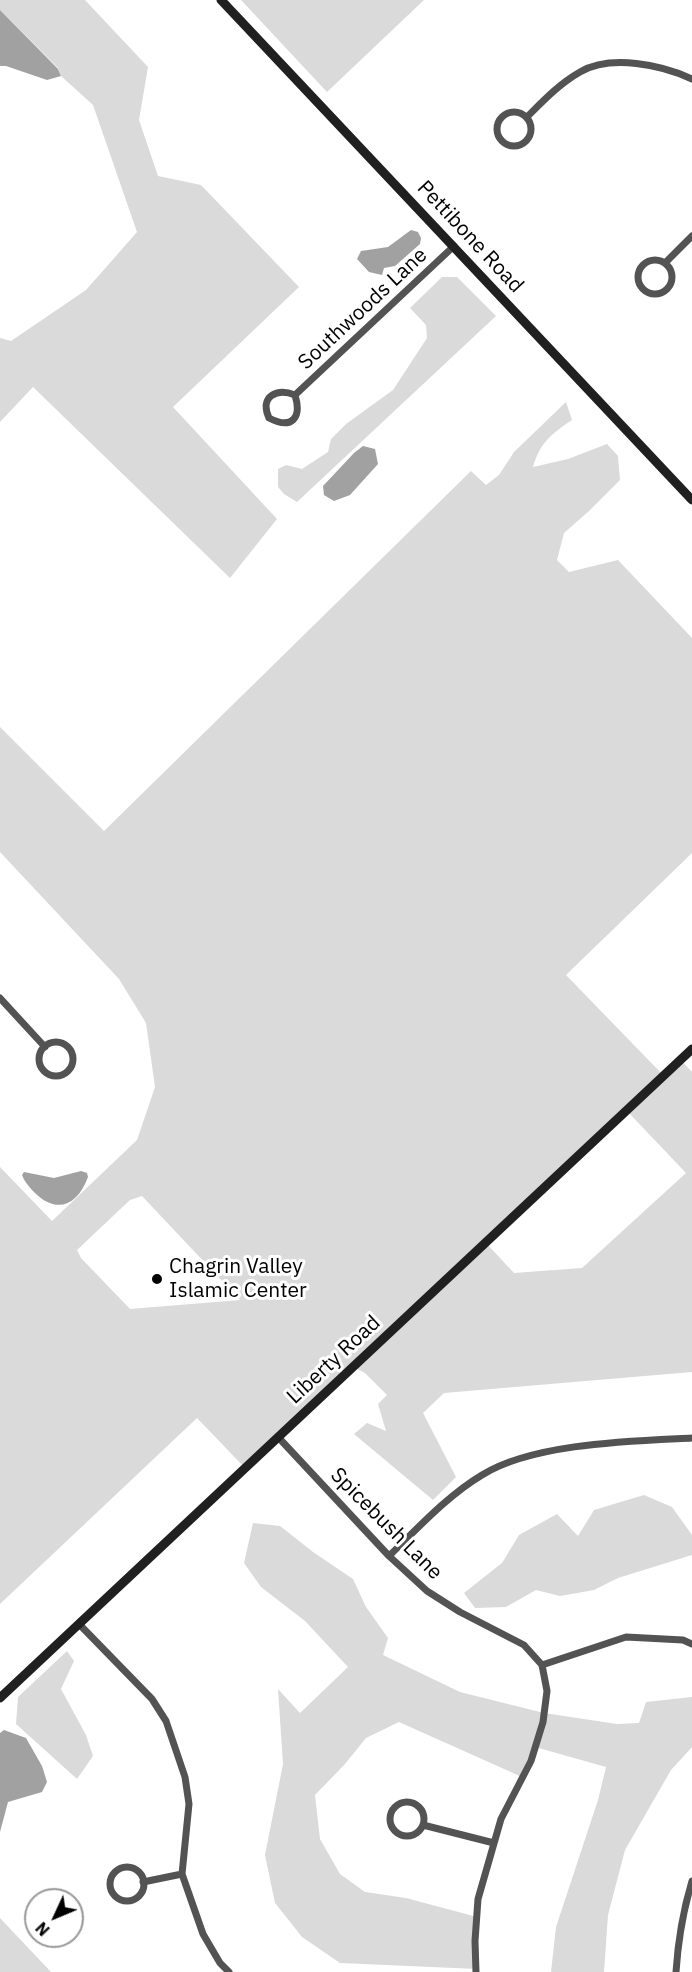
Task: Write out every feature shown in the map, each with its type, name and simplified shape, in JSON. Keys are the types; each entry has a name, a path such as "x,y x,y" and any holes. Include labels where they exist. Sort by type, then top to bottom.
{"street":[{"name":"Pettibone Road","path":"221,0 692,500"},
{"path":"527,117 558,87 581,71 603,64 634,63 653,66 674,71 692,79"},
{"path":"511,112 527,117 530,122 530,134 524,143 513,146 502,142 496,133 501,117 511,112"},
{"path":"665,262 692,236"},
{"name":"Southwoods Lane","path":"296,395 454,246"},
{"path":"654,260 665,262 672,277 668,288 664,292 653,294 643,290 638,279 639,268 654,260"},
{"name":"Southwoods Lane","path":"279,392 296,395 299,408 294,419 287,424 278,423 269,418 266,404 271,395 279,392"},
{"path":"0,998 45,1047"},
{"path":"54,1042 68,1047 73,1055 72,1066 66,1073 52,1076 41,1068 39,1059 45,1047 54,1042"},
{"name":"Liberty Road","path":"0,1698 692,1049"},
{"name":"Spicebush Lane","path":"278,1437 389,1556 427,1591 460,1612 524,1645 542,1665"},
{"path":"389,1556 449,1500 482,1474 522,1457 582,1446 692,1438"},
{"path":"79,1624 152,1699 166,1722 183,1769 189,1804 182,1874 202,1934 220,1963 229,1972"},
{"path":"476,1972 475,1941 478,1899 501,1819 531,1761 543,1722 547,1691 542,1665 626,1637 683,1640 692,1644"},
{"path":"412,1802 419,1806 424,1814 423,1825 413,1835 405,1836 398,1833 390,1819 392,1810 396,1806 412,1802"},
{"path":"423,1825 494,1843"},
{"path":"125,1867 131,1867 139,1872 144,1882 143,1890 138,1897 125,1901 117,1898 110,1884 116,1871 125,1867"},
{"path":"144,1882 182,1874"},
{"path":"676,1972 685,1904 692,1881"}],"shaded area":[{"path":"0,0 85,0 148,67 139,120 158,176 201,185 299,287 173,407 277,519 230,578 33,387 0,422 0,338 11,341 86,290 137,232 93,105 61,76 58,68 0,10"},
{"path":"241,0 424,0 327,92"},
{"path":"0,10 58,69 61,76 47,80 0,66"},
{"path":"411,230 418,232 421,238 420,244 395,266 384,268 382,275 369,272 357,259 361,251 388,247"},
{"path":"442,277 457,277 496,316 297,502 284,494 278,487 278,469 286,465 302,469 328,452 331,439 346,424 393,390 427,338 426,325 410,308"},
{"path":"566,402 572,420 547,440 533,467 568,459 607,444 618,456 620,480 564,533 557,560 569,572 618,560 692,638 692,853 566,975 664,1076 681,1060 692,1072 692,1372 444,1393 423,1413 456,1477 433,1500 354,1434 367,1423 386,1431 378,1404 387,1395 365,1373 354,1367 245,1468 197,1418 0,1604 0,1167 52,1221 137,1140 155,1087 146,1023 119,979 0,852 0,727 104,831 471,471 486,485 499,475 514,452","holes":["627,1111 686,1173 582,1268 514,1273 486,1243","142,1196 240,1300 130,1309 81,1258 77,1250 130,1200"]},
{"path":"363,446 375,449 378,464 350,495 334,501 324,495 323,486"},
{"path":"81,1171 87,1173 88,1177 78,1195 72,1201 57,1205 41,1198 32,1190 22,1175 24,1172 54,1178"},
{"path":"644,1495 672,1507 692,1535 692,1555 618,1578 594,1590 560,1596 536,1590 506,1607 475,1608 464,1593 502,1563 519,1535 557,1514 578,1536 594,1510"},
{"path":"253,1523 280,1526 353,1579 366,1607 388,1638 383,1655 460,1692 544,1713 617,1724 639,1723 646,1702 692,1697 692,1747 671,1770 625,1850 608,1915 604,1972 551,1972 556,1927 598,1800 606,1767 535,1747 522,1777 399,1722 366,1738 315,1795 320,1839 340,1874 365,1892 406,1898 477,1917 477,1969 340,1963 302,1937 275,1903 265,1855 283,1764 278,1689 300,1713 348,1667 305,1621 261,1587 244,1563"},
{"path":"67,1651 74,1661 61,1689 86,1735 93,1756 77,1779 16,1724 18,1697"},
{"path":"4,1730 26,1738 42,1766 47,1782 42,1792 8,1802 0,1832 0,1733"},
{"path":"0,1918 24,1943 24,1948 28,1948 51,1972 0,1972"}],"place":[{"name":"Chagrin Valley Islamic Center","path":"157,1279"}]}
